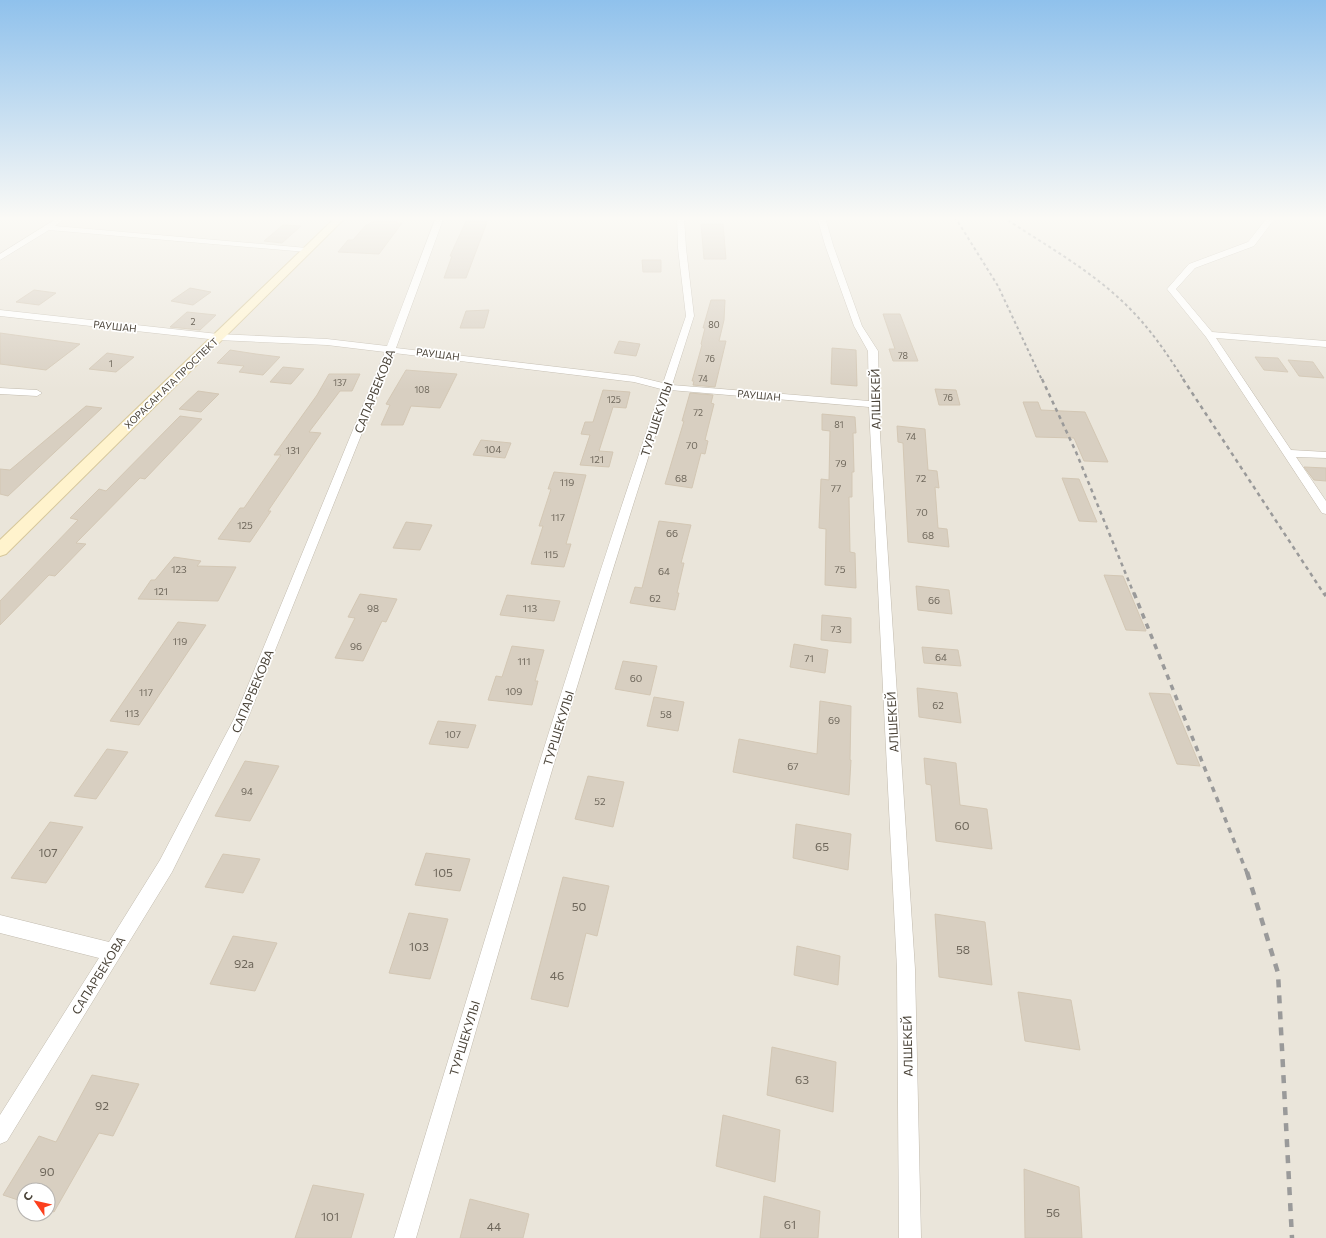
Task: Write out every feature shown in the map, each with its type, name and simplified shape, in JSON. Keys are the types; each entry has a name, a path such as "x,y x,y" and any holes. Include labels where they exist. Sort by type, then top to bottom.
{"main road":[{"name":"ХОРАСАН АТА ПРОСПЕКТ","path":"0,550 281,275"}],"street":[{"name":"САПАРБЕКОВА","path":"0,1134 166,866 242,719 391,348 418,275"},
{"name":"ТУРШЕКУЛЫ","path":"405,1238 546,767 627,506 690,316 685,275"},
{"name":"АЛШЕКЕЙ","path":"840,275 858,326 873,351 906,969 910,1238"},
{"path":"1184,275 1171,289 1210,335 1326,510"},
{"name":"РАУШАН","path":"0,313 218,336 327,342 391,348 634,379 666,387 875,404"},
{"path":"1210,335 1326,344"},
{"path":"0,392 38,393"},
{"path":"1289,453 1326,455"},
{"path":"0,924 112,952"}],"shaded area":[{"path":"0,275 1326,275 1326,1238 0,1238"}],"building":[{"path":"445,275 467,275 466,278 444,278"},
{"path":"190,288 211,292 193,305 171,301"},
{"path":"34,290 56,293 39,305 16,302"},
{"path":"711,300 725,300 724,320 719,341 726,341 715,387 693,385 694,381 692,381 702,345 705,328 703,328"},
{"path":"489,310 484,328 460,328 466,311"},
{"path":"187,312 216,315 200,330 170,327"},
{"path":"883,314 900,314 918,361 893,361 889,349 895,349"},
{"path":"0,333 80,344 46,370 0,364"},
{"path":"619,341 640,344 636,356 614,353"},
{"path":"832,348 856,350 857,386 831,384"},
{"path":"230,350 280,357 263,375 239,372 244,366 217,363"},
{"path":"107,353 134,357 116,372 89,369"},
{"path":"1255,357 1278,358 1288,372 1264,370"},
{"path":"1288,360 1313,362 1324,378 1299,376"},
{"path":"283,367 304,369 291,384 270,382"},
{"path":"406,370 457,374 440,408 411,406 403,425 381,425 390,405 386,404"},
{"path":"329,374 360,374 352,391 340,391 309,432 321,433 268,511 271,511 250,542 218,539 240,508 244,508 281,455 274,455 317,395"},
{"path":"935,389 956,390 960,405 939,405"},
{"path":"603,390 630,392 626,408 613,407 599,451 613,452 609,467 580,465 590,435 581,434 585,422 593,422"},
{"path":"198,391 219,394 201,412 179,409"},
{"path":"690,393 713,395 711,403 714,404 705,440 708,441 705,454 701,453 692,488 665,484 684,421 682,421"},
{"path":"1023,402 1038,402 1041,410 1085,412 1108,462 1084,461 1074,438 1036,437"},
{"path":"86,406 102,408 8,496 0,494 0,469 10,470"},
{"path":"822,414 855,417 856,433 853,433 854,472 852,472 852,497 849,497 850,552 855,553 856,588 825,585 826,529 819,528 821,479 829,480 830,431 822,430"},
{"path":"180,416 202,419 145,479 140,478 76,543 86,544 55,576 49,575 0,625 0,601 78,520 70,518 99,489 106,491"},
{"path":"897,426 925,429 928,470 937,471 939,488 935,487 938,528 947,529 949,547 908,542 903,443 898,442"},
{"path":"481,440 511,443 505,458 473,455"},
{"path":"1304,467 1326,468 1326,481 1314,480"},
{"path":"554,472 586,475 566,544 571,544 564,567 531,564 543,526 539,526 551,489 548,489"},
{"path":"1062,478 1079,479 1097,522 1079,521"},
{"path":"659,521 691,525 681,563 684,563 677,593 679,593 675,610 630,603 635,587 642,588"},
{"path":"406,522 432,525 420,550 393,548"},
{"path":"174,557 201,561 197,566 236,567 218,601 138,599 151,580 155,580"},
{"path":"1104,575 1123,576 1146,631 1126,630"},
{"path":"916,586 949,590 952,614 918,610"},
{"path":"360,594 397,599 386,622 382,621 363,661 335,658 355,618 348,617"},
{"path":"507,595 560,601 554,621 500,615"},
{"path":"822,615 851,618 851,643 821,640"},
{"path":"178,622 206,625 139,725 110,721"},
{"path":"794,644 828,650 825,673 790,667"},
{"path":"512,646 544,650 535,681 538,681 532,705 488,700 496,676 502,677"},
{"path":"922,647 958,650 961,666 924,663"},
{"path":"623,661 657,666 650,695 615,689"},
{"path":"917,688 957,693 961,723 919,717"},
{"path":"1149,693 1170,694 1200,766 1177,764"},
{"path":"654,697 684,702 678,731 647,726"},
{"path":"820,701 851,706 851,760 849,795 733,772 739,739 817,754"},
{"path":"438,721 476,725 468,748 429,744"},
{"path":"107,749 128,752 96,799 74,796"},
{"path":"924,758 956,763 960,805 987,809 992,849 936,841 931,785 926,784"},
{"path":"245,761 279,766 250,821 215,816"},
{"path":"588,776 624,782 613,827 575,819"},
{"path":"50,822 83,827 46,883 11,878"},
{"path":"796,824 851,834 848,870 793,858"},
{"path":"426,853 470,859 460,891 415,885"},
{"path":"223,854 260,859 243,893 205,887"},
{"path":"563,877 609,886 597,936 586,933 568,1007 531,999"},
{"path":"409,913 448,919 430,979 389,973"},
{"path":"935,914 985,922 992,985 939,977"},
{"path":"233,936 277,943 255,991 210,984"},
{"path":"797,946 840,956 838,985 794,975"},
{"path":"1018,992 1071,1000 1080,1050 1025,1041"},
{"path":"772,1047 836,1062 833,1112 767,1095"},
{"path":"92,1075 139,1084 113,1136 99,1133 56,1208 56,1182 16,1182 16,1199 3,1195 39,1136 56,1142"},
{"path":"723,1115 780,1130 775,1182 716,1166"},
{"path":"1024,1169 1079,1187 1082,1238 1025,1238"},
{"path":"313,1185 364,1194 351,1238 295,1238"},
{"path":"764,1196 820,1211 818,1238 760,1238"},
{"path":"470,1199 529,1214 523,1238 460,1238"}],"railway":[{"path":"991,275 998,286 1042,380"},
{"path":"1090,275 1105,286 1135,314 1167,354 1184,380"},
{"path":"1042,379 1076,452 1134,594"},
{"path":"1183,379 1324,594"},
{"path":"1134,593 1247,873"},
{"path":"1247,872 1278,973 1292,1238"}]}
